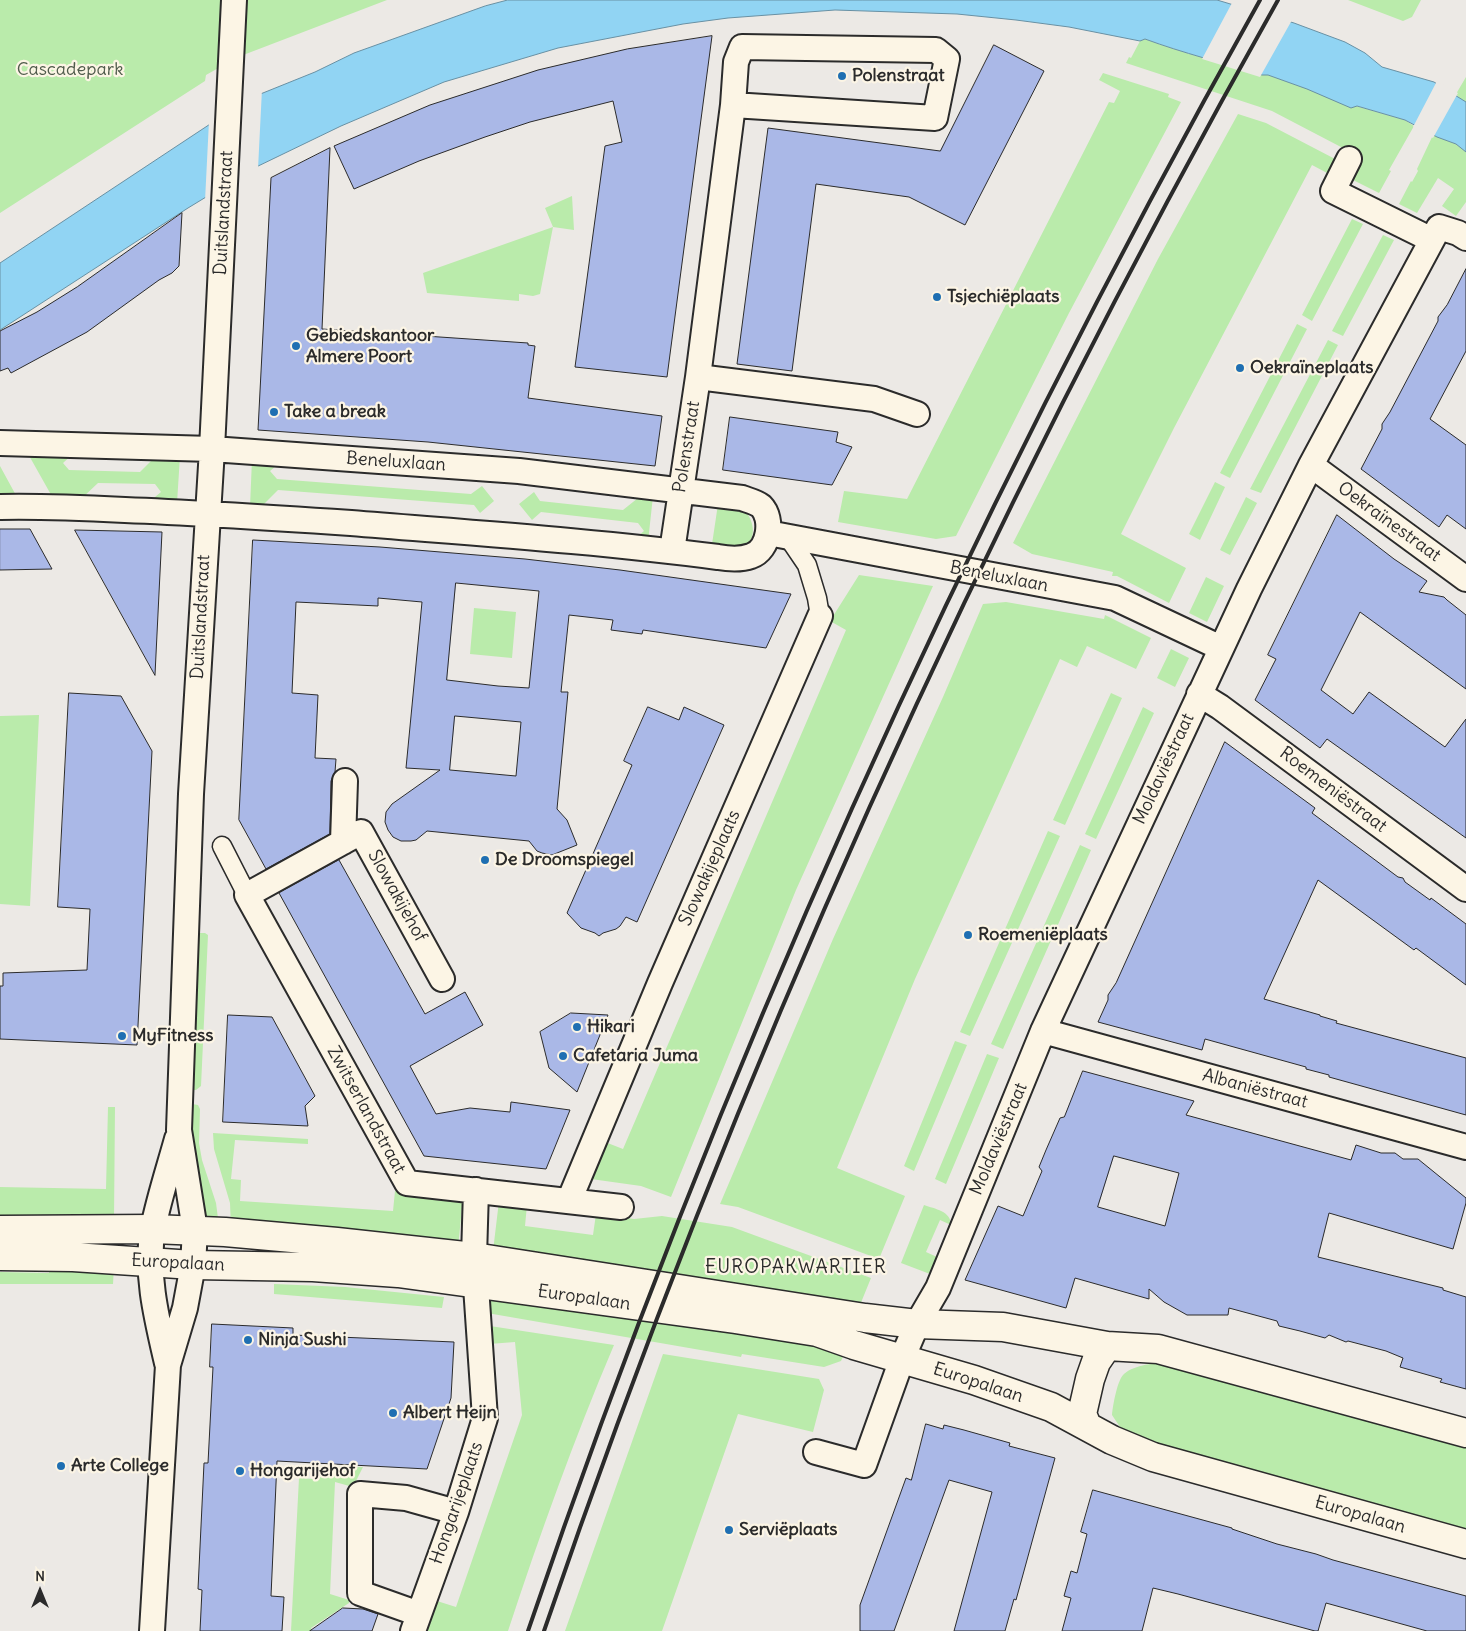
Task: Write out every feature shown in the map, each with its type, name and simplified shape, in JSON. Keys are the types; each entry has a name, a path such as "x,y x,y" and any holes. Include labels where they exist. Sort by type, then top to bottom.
{"street":[{"name":"Duitslandstraat","path":"168,1365 186,1308 193,1265 195,1230 179,1130 191,794 212,448 234,0"},
{"name":"Polenstraat","path":"672,551 698,377 733,105 736,62 742,47 936,50 947,59 935,118 733,105"},
{"path":"1349,159 1333,191 1436,233 1458,233 1466,238"},
{"name":"Moldaviëstraat","path":"902,1359 917,1324 938,1288 1043,1031 1248,589 1310,467 1436,233"},
{"path":"698,377 874,399 917,414"},
{"name":"Beneluxlaan","path":"0,443 212,448 519,471 742,498 760,506 766,514 768,523 778,535 1115,598 1221,648"},
{"name":"Oekraïnestraat","path":"1310,467 1319,471 1466,579"},
{"path":"0,507 40,506 208,513 501,535 672,551 732,559 752,556 760,550 765,542 778,535"},
{"name":"Slowakijeplaats","path":"569,1201 660,983 820,616 808,566 778,535"},
{"name":"Roemeniëstraat","path":"1199,694 1220,706 1466,889"},
{"name":"Slowakijehof","path":"343,842 345,781"},
{"name":"Slowakijehof","path":"247,895 361,832 442,978"},
{"name":"Zwitserlandstraat","path":"222,846 247,895 407,1183 622,1207"},
{"name":"Albaniëstraat","path":"1043,1031 1466,1147"},
{"name":"Duitslandstraat","path":"168,1365 154,1306 151,1263 153,1229 179,1130"},
{"path":"474,1270 476,1190"},
{"name":"Europalaan","path":"0,1230 153,1229 246,1234 474,1270 734,1319 817,1332 974,1380 1051,1408 1112,1440 1153,1457 1466,1544"},
{"name":"Europalaan","path":"0,1256 73,1257 193,1265 313,1267 398,1273 474,1270 917,1324 1003,1328 1107,1346 1158,1349 1466,1433"},
{"name":"Hongarijeplaats","path":"416,1622 456,1512 485,1418 474,1270"},
{"path":"1087,1426 1082,1414 1090,1379 1096,1362 1107,1346"},
{"path":"816,1452 864,1465 902,1359"},
{"path":"152,1631 168,1365"},
{"path":"416,1622 360,1593 360,1494 406,1498 456,1512"}],"green space":[{"name":"Cascadepark","path":"0,0 387,0 238,57 206,75 205,81 0,213"},
{"path":"1348,0 1421,0 1412,17 1403,21"},
{"path":"1145,39 1262,75 1268,75 1356,106 1405,120 1414,126 1389,170 1391,171 1379,193 1351,179 1362,158 1272,111 1126,63 1129,57 1131,58 1140,41"},
{"path":"1103,73 1169,94 1168,97 1181,102 1069,313 956,536 936,539 838,522 844,491 907,499 1109,102 1114,103 1120,91 1099,80"},
{"path":"1466,77 1466,102 1456,94"},
{"path":"1238,114 1266,123 1337,160 1329,174 1312,165 1174,428 1121,534 1186,568 1169,603 1117,576 1112,576 1113,572 1032,554 1013,543 1158,259"},
{"path":"1433,135 1456,144 1466,152 1466,202 1456,216 1442,206 1454,189 1438,178 1417,213 1399,204 1418,171 1417,169"},
{"path":"572,196 574,230 553,227 545,208"},
{"path":"1352,219 1363,224 1312,321 1302,315"},
{"path":"553,227 540,294 533,296 519,294 519,301 427,293 423,273"},
{"path":"1383,235 1394,240 1343,336 1332,331"},
{"path":"1297,324 1307,329 1230,478 1220,473"},
{"path":"1328,340 1338,345 1261,493 1250,489"},
{"path":"27,452 74,453 63,463 69,470 140,472 157,455 180,456 177,503 149,502 161,492 155,484 98,483 80,500 54,500"},
{"path":"252,459 282,461 270,471 277,479 471,494 482,486 494,501 480,513 474,505 278,490 261,507 250,507"},
{"path":"0,466 18,499 0,499"},
{"path":"1215,482 1225,487 1200,540 1189,534"},
{"path":"534,492 540,501 623,510 643,494 653,496 648,542 632,541 644,531 638,523 541,512 532,520 519,504"},
{"path":"1246,497 1257,503 1230,555 1220,550"},
{"path":"718,504 741,508 750,518 753,527 751,539 740,551 711,551"},
{"path":"859,575 933,586 796,890 671,1197 641,1186 591,1179 605,1142 623,1149 846,630 830,621"},
{"path":"1206,577 1224,586 1207,622 1189,613"},
{"path":"1006,602 1104,619 1105,615 1151,638 1136,669 1087,646 1077,667 1060,659 915,979 837,1168 905,1196 879,1259 738,1207 720,1204 833,939 983,604"},
{"path":"474,608 516,612 512,658 470,654"},
{"path":"1171,649 1189,658 1175,687 1157,678"},
{"path":"1111,693 1122,698 1065,825 1053,820"},
{"path":"1143,707 1154,713 1096,839 1085,834"},
{"path":"39,715 30,906 0,904 0,716"},
{"path":"1048,831 1060,836 970,1036 960,1032"},
{"path":"1080,845 1091,850 1003,1049 991,1044"},
{"path":"197,933 208,935 201,1086 196,1090 190,1090"},
{"path":"955,1041 967,1045 914,1171 904,1166"},
{"path":"987,1054 999,1058 946,1184 935,1179"},
{"path":"192,1104 198,1105 200,1109 199,1143 202,1160 216,1203 219,1226 206,1216 199,1202 190,1106"},
{"path":"108,1107 115,1107 114,1219 0,1223 0,1187 106,1189"},
{"path":"213,1133 308,1139 308,1144 235,1140 231,1179 241,1180 240,1201 393,1211 395,1191 463,1197 458,1248 231,1227 230,1203 214,1149"},
{"path":"499,1201 527,1205 525,1226 593,1235 596,1214 634,1219 662,1216 732,1227 871,1278 860,1305 493,1251"},
{"path":"924,1205 945,1214 950,1220 951,1225 940,1220 926,1252 937,1257 930,1274 901,1263"},
{"path":"49,1262 114,1267 113,1284 0,1284 0,1272 49,1273"},
{"path":"274,1284 345,1287 444,1297 442,1308 274,1294"},
{"path":"490,1294 813,1343 844,1354 841,1361 824,1367 742,1354 741,1357 487,1313"},
{"path":"490,1326 614,1345 558,1487 508,1631 427,1631 437,1601 456,1607 522,1415 515,1342 489,1344"},
{"path":"663,1354 819,1379 824,1390 813,1432 738,1414 662,1631 565,1631"},
{"path":"1165,1362 1466,1443 1466,1531 1155,1446 1124,1433 1112,1415 1121,1378 1127,1372 1137,1367"},
{"path":"314,1466 363,1467 353,1487 335,1482 330,1594 349,1600 349,1603 311,1628 312,1631 291,1631 299,1478 313,1479"}],"water":[{"path":"508,0 1217,0 1294,23 1345,42 1365,53 1382,67 1434,82 1466,102 1466,152 1456,144 1437,137 1405,120 1357,106 1351,108 1268,75 1262,75 1145,39 1140,41 1069,27 957,14 835,10 728,18 683,24 558,48 444,82 341,126 252,169 188,208 0,330 0,263 248,99 315,72 354,53 485,6"}],"pier":[{"path":"1233,1 1292,20 1260,77 1202,59"},
{"path":"1437,81 1458,93 1433,138 1413,127"},
{"path":"262,89 258,169 205,201 209,121"}],"building":[{"path":"712,36 667,377 575,367 605,146 622,142 613,101 530,122 485,137 419,161 354,189 334,146 430,105 538,70 627,49"},
{"path":"994,45 1044,71 965,225 909,197 816,184 792,371 737,364 768,128 940,151"},
{"path":"330,148 322,329 528,343 528,345 535,346 528,398 662,416 655,466 428,442 258,430 271,178"},
{"path":"182,213 179,266 172,273 159,280 87,332 11,373 8,368 0,371 0,331 37,312 77,287"},
{"path":"1466,269 1466,351 1430,419 1466,445 1466,529 1447,515 1439,527 1361,469 1382,429 1382,424 1438,321 1438,317 1447,305"},
{"path":"730,417 838,432 836,442 852,447 832,485 723,470"},
{"path":"1337,515 1394,559 1427,581 1419,592 1444,597 1466,615 1466,689 1360,612 1321,690 1353,714 1369,692 1445,747 1466,719 1466,838 1327,739 1320,748 1255,700 1276,659 1268,655"},
{"path":"0,529 30,529 52,569 0,570"},
{"path":"75,530 162,532 155,675"},
{"path":"253,540 380,547 525,559 791,594 766,648 643,630 642,634 611,630 613,620 569,615 561,692 568,692 557,809 567,820 577,845 552,855 537,851 529,841 427,831 416,840 411,841 401,841 393,837 385,822 386,812 392,804 440,770 406,768 422,602 378,598 378,606 296,602 292,693 318,695 315,758 336,759 335,772 331,781 330,834 266,869 239,820","holes":["456,583 539,591 529,688 447,680","455,716 521,722 516,776 450,770"]},
{"path":"69,693 121,696 152,751 137,1045 0,1039 0,986 3,986 3,973 87,970 90,909 58,907"},
{"path":"648,707 679,720 684,707 724,725 637,922 626,917 616,929 599,936 581,928 567,913 632,765 624,761"},
{"path":"1225,742 1315,808 1312,813 1398,877 1403,878 1405,882 1430,900 1431,898 1466,924 1466,985 1416,948 1414,950 1318,880 1264,999 1320,1015 1337,1021 1336,1023 1466,1058 1466,1115 1329,1077 1329,1075 1306,1069 1306,1067 1205,1039 1202,1050 1098,1022 1108,1000 1108,995 1116,983"},
{"path":"339,860 425,1014 465,992 483,1025 410,1066 436,1114 470,1108 510,1112 511,1102 570,1110 546,1169 424,1156 279,893"},
{"path":"571,1013 608,1015 577,1092 549,1068 540,1032"},
{"path":"228,1015 272,1017 315,1096 305,1106 308,1126 223,1122"},
{"path":"1083,1071 1194,1101 1186,1115 1351,1160 1356,1145 1381,1153 1395,1153 1403,1159 1418,1159 1466,1198 1453,1249 1329,1213 1318,1257 1443,1288 1443,1290 1466,1297 1466,1389 1440,1382 1442,1379 1400,1367 1403,1358 1386,1351 1346,1342 1329,1335 1325,1338 1279,1326 1277,1321 1229,1308 1228,1315 1187,1315 1164,1302 1149,1289 1149,1299 1075,1278 1066,1308 965,1280 998,1206 1023,1216 1042,1171 1039,1167 1046,1150 1060,1118 1064,1117","holes":["1114,1156 1179,1173 1165,1226 1098,1207"]},
{"path":"212,1324 293,1328 293,1335 454,1342 451,1398 427,1469 277,1461 271,1596 284,1597 282,1631 200,1631 202,1590 198,1589 204,1463 208,1463 213,1367 210,1367"},
{"path":"926,1424 943,1429 944,1425 964,1430 1010,1443 1009,1446 1055,1458 1016,1600 1014,1599 1005,1631 954,1631 992,1492 949,1480 894,1631 860,1631 860,1605 906,1478 911,1480"},
{"path":"1093,1490 1232,1528 1277,1544 1333,1560 1466,1596 1466,1631 1427,1631 1326,1603 1318,1631 1315,1631 1153,1588 1142,1631 1062,1631 1071,1598 1064,1596 1071,1571 1077,1573 1087,1534 1081,1532"},
{"path":"343,1608 363,1609 378,1614 372,1631 310,1631"}],"railway":[{"path":"528,1631 603,1420 682,1211 767,1004 856,799 951,596 1049,395 1153,196 1260,0"},
{"path":"544,1631 619,1420 699,1211 784,1004 874,799 968,596 1067,395 1170,196 1278,0"}],"place":[{"name":"Polenstraat","path":"842,76"},
{"name":"Tsjechiëplaats","path":"937,297"},
{"name":"Gebiedskantoor Almere Poort","path":"296,346"},
{"name":"Oekraïneplaats","path":"1240,368"},
{"name":"Take a break","path":"274,412"},
{"name":"De Droomspiegel","path":"485,860"},
{"name":"Roemeniëplaats","path":"968,935"},
{"name":"Hikari","path":"577,1027"},
{"name":"MyFitness","path":"122,1036"},
{"name":"Cafetaria Juma","path":"563,1056"},
{"name":"Ninja Sushi","path":"248,1340"},
{"name":"Albert Heijn","path":"393,1413"},
{"name":"Arte College","path":"61,1466"},
{"name":"Hongarijehof","path":"240,1471"},
{"name":"Serviëplaats","path":"729,1530"}],"district":[{"name":"EUROPAKWARTIER","path":"796,1268"}]}
